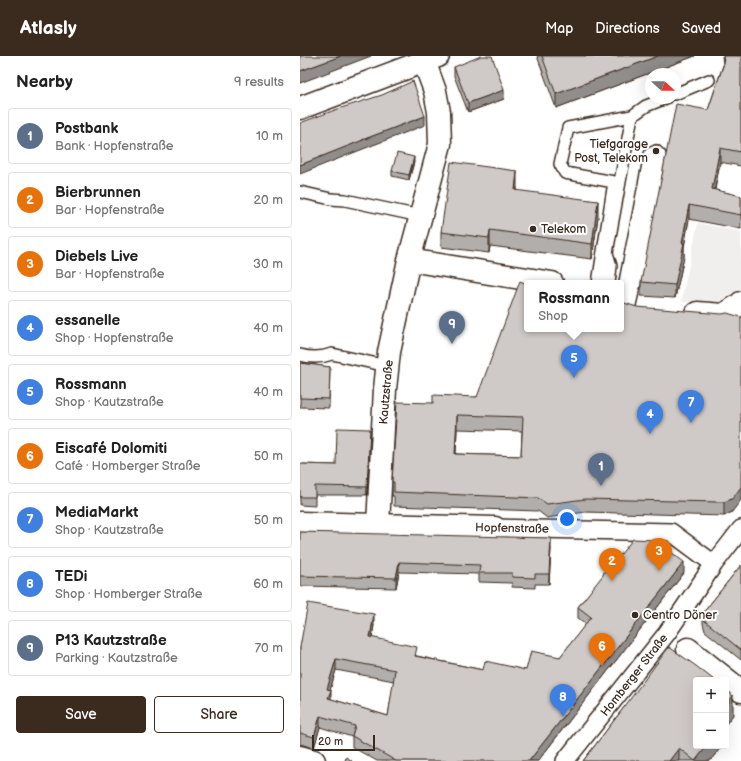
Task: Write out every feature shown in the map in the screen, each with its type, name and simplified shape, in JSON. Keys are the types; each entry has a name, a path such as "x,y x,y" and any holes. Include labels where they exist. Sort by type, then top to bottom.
{"street":[{"path":"300,108 431,59"},
{"name":"Kautzstraße","path":"378,525 385,390 389,352 409,260 440,144 439,112 431,59"},
{"path":"409,260 534,280"},
{"path":"677,311 723,315 739,306 741,303"},
{"name":"Hopfenstraße","path":"300,523 671,532 714,564"},
{"name":"Homberger Straße","path":"565,761 667,633 714,564 741,529"},
{"path":"667,633 741,691"},
{"path":"300,757 314,761"}],"lane":[{"path":"681,92 710,80"},
{"path":"598,280 614,182 565,173 560,164 568,128 632,116 651,104"},
{"path":"609,280 611,266 607,253 632,116"},
{"path":"656,151 660,155 640,266 629,305 650,154 656,151"},
{"path":"300,192 420,216"},
{"path":"300,355 311,358 325,357 332,354 387,366"}],"shaded area":[{"path":"698,223 741,232 741,291 738,303 681,302"}],"building":[{"path":"300,56 341,56 300,71"},
{"path":"481,56 492,56 504,90 468,103 454,67"},
{"path":"542,56 658,56 556,94"},
{"path":"723,56 741,56 741,152 720,148 712,189 741,196 741,215 689,205 682,243 684,243 675,285 641,282 676,104 708,110 724,63"},
{"path":"413,81 425,116 300,165 300,123 382,95"},
{"path":"397,153 414,157 409,175 392,171"},
{"path":"451,162 517,171 515,190 598,201 592,244 490,230 489,238 441,232"},
{"path":"520,281 524,283 524,332 624,332 624,303 637,307 722,314 727,313 741,317 741,487 732,499 724,502 585,499 547,504 538,498 394,492 394,482 392,482 397,402 433,403 433,395 477,397","holes":["457,415 523,417 521,456 455,454"]},
{"path":"300,363 330,367 329,399 300,398"},
{"path":"337,428 370,429 367,487 315,486 315,497 300,497 300,464 336,465"},
{"path":"300,532 551,538 549,574 535,574 535,578 512,577 512,573 479,573 480,565 399,562 396,578 300,576"},
{"path":"633,539 655,540 684,562 529,761 396,761 352,736 355,726 320,716 314,737 300,733 300,647 308,603 374,614 370,637 417,647 415,656 483,670 485,661 526,670 531,651 560,657 591,617 578,607 603,575 607,563 612,565","holes":["336,659 395,670 388,716 328,698 331,690 327,689"]},
{"path":"741,565 741,650 705,621 703,613"},
{"path":"669,647 710,677 693,677 693,749 705,749 695,761 679,748 669,761 583,761"},
{"path":"729,693 733,696 729,701"},
{"path":"346,757 352,761 345,761"}],"place":[{"name":"Tiefgarage Post, Telekom","path":"656,151"},
{"name":"Telekom","path":"533,229"},
{"name":"P13 Kautzstraße","path":"452,344"},
{"name":"Rossmann","path":"574,378"},
{"name":"MediaMarkt","path":"691,423"},
{"name":"essanelle","path":"650,434"},
{"name":"Postbank","path":"601,486"},
{"name":"Diebels Live","path":"659,571"},
{"name":"Bierbrunnen","path":"612,581"},
{"name":"Centro Döner","path":"635,615"},
{"name":"Eiscafé Dolomiti","path":"602,666"},
{"name":"TEDi","path":"563,717"}]}
